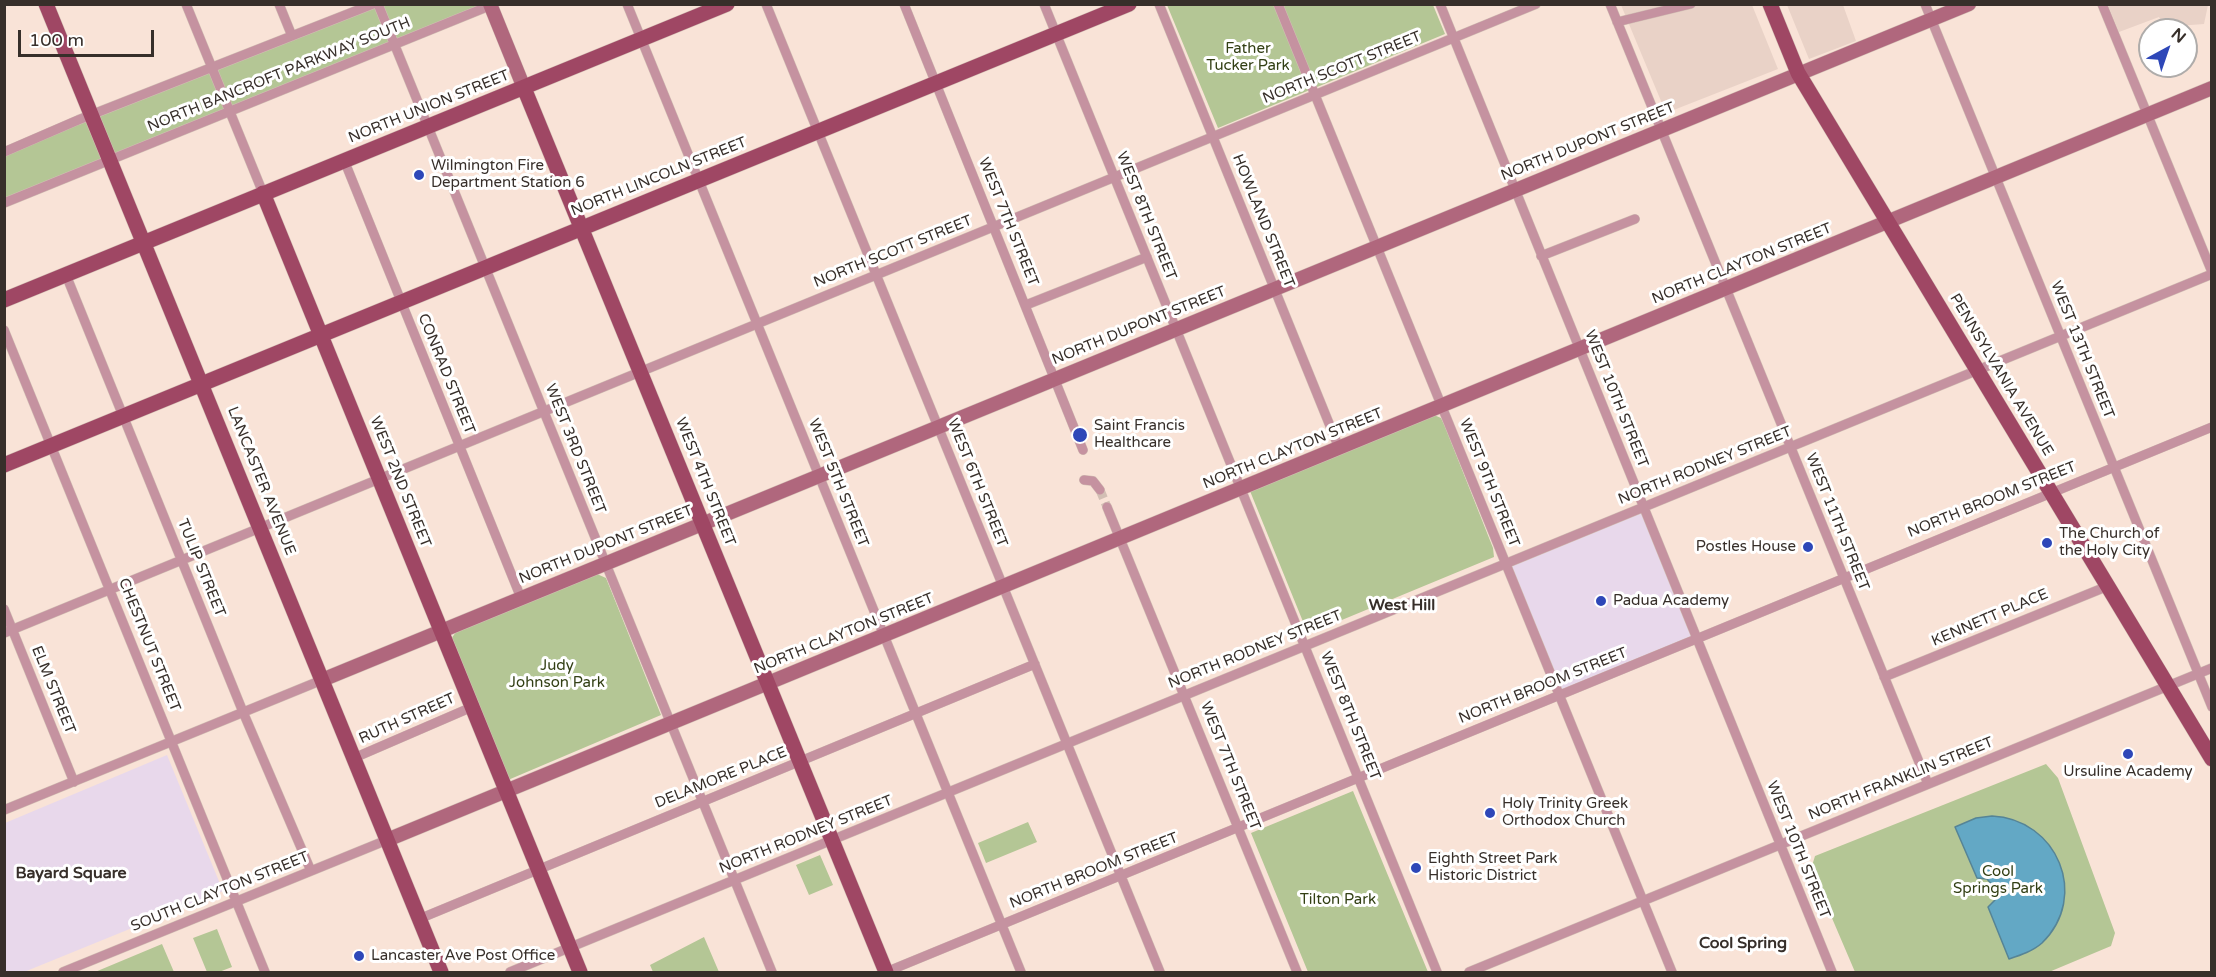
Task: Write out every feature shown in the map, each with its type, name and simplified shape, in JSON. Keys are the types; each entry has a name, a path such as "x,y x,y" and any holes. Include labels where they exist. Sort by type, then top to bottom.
{"main road":[{"name":"LANCASTER AVENUE","path":"46,4 441,972"},
{"name":"NORTH UNION STREET","path":"4,300 727,4"},
{"name":"NORTH LINCOLN STREET","path":"4,465 1130,4"},
{"name":"PENNSYLVANIA AVENUE","path":"1770,4 1798,73 2211,759"},
{"name":"WEST 4TH STREET","path":"524,88 886,972"},
{"name":"WEST 2ND STREET","path":"263,193 580,972"}],"street":[{"name":"WEST 2ND STREET","path":"186,4 263,193"},
{"path":"279,4 292,36"},
{"name":"NORTH BANCROFT PARKWAY SOUTH","path":"4,152 373,4"},
{"name":"WEST 3RD STREET","path":"378,4 772,972"},
{"name":"WEST 5TH STREET","path":"627,4 1021,972"},
{"name":"WEST 6TH STREET","path":"766,4 1160,972"},
{"name":"WEST 7TH STREET","path":"904,4 1083,450"},
{"name":"WEST 8TH STREET","path":"1044,4 1437,972"},
{"name":"HOWLAND STREET","path":"1159,4 1339,448"},
{"name":"WEST 9TH STREET","path":"1278,4 1672,972"},
{"name":"WEST 10TH STREET","path":"1440,4 1832,972"},
{"name":"NORTH SCOTT STREET","path":"9,631 1536,4"},
{"name":"WEST 11TH STREET","path":"1610,4 1928,784"},
{"path":"1617,22 1690,4"},
{"name":"WEST 13TH STREET","path":"1925,4 2211,707"},
{"name":"NORTH DUPONT STREET","path":"322,680 1969,4"},
{"path":"2102,4 2211,273"},
{"name":"NORTH BANCROFT PARKWAY SOUTH","path":"4,203 492,5"},
{"name":"WEST 4TH STREET","path":"492,5 524,88"},
{"name":"NORTH CLAYTON STREET","path":"387,840 2211,88"},
{"name":"CONRAD STREET","path":"344,160 521,598"},
{"path":"1541,256 1635,219"},
{"path":"1026,305 1147,257"},
{"name":"NORTH RODNEY STREET","path":"510,972 2211,273"},
{"name":"TULIP STREET","path":"66,275 125,415 243,712 311,871"},
{"name":"CHESTNUT STREET","path":"4,330 265,972"},
{"name":"NORTH BROOM STREET","path":"886,972 2211,427"},
{"path":"1084,480 1094,481 1100,490"},
{"name":"WEST 7TH STREET","path":"1107,507 1297,972"},
{"name":"KENNETT PLACE","path":"1884,676 2108,586"},
{"name":"ELM STREET","path":"4,609 9,631 74,782"},
{"name":"DELAMORE PLACE","path":"419,920 1035,664"},
{"name":"NORTH FRANKLIN STREET","path":"1469,972 2211,668"},
{"path":"4,810 322,680"},
{"name":"RUTH STREET","path":"354,758 472,707"},
{"name":"SOUTH CLAYTON STREET","path":"63,972 387,840"}],"shaded area":[{"path":"1621,5 1752,5 1778,69 1666,113"},
{"path":"1787,5 1843,5 1856,41 1809,59"},
{"path":"2108,5 2208,5 2204,24 2198,24 2198,18 2138,18 2138,25 2119,32"},
{"name":"Padua Academy","path":"1643,507 1696,638 1559,695 1506,564"},
{"path":"167,755 223,891 24,972 5,972 5,823"}],"green space":[{"path":"373,5 494,5 5,203 5,152"},
{"name":"Father Tucker Park","path":"1167,5 1433,5 1445,34 1218,128"},
{"path":"1434,415 1441,418 1444,424 1493,548 1494,557 1308,634 1250,491"},
{"name":"Judy Johnson Park","path":"597,574 606,578 661,715 508,780 451,639 456,632"},
{"name":"Cool Springs Park","path":"2046,764 2058,778 2115,933 2111,946 2049,972 1855,972 1811,869 1815,856"},
{"name":"Tilton Park","path":"1353,791 1428,972 1308,972 1251,833"},
{"path":"1028,822 1037,842 986,863 978,843"},
{"path":"820,855 833,885 809,895 796,865"},
{"path":"217,929 232,967 219,972 207,972 193,938"},
{"path":"704,937 719,972 653,972 650,965"},
{"path":"162,944 174,972 95,972"}],"water":[{"path":"1992,816 2015,820 2034,830 2049,845 2059,863 2064,883 2064,904 2056,924 2038,946 2009,959 1988,907 1995,900 1994,887 1987,879 1977,878 1955,827 1976,818"}],"tunnel":[{"path":"1100,490 1107,507"}],"place":[{"name":"Wilmington Fire Department Station 6","path":"419,175"},
{"name":"Saint Francis Healthcare","path":"1080,435"},
{"name":"The Church of the Holy City","path":"2047,543"},
{"name":"Postles House","path":"1808,547"},
{"name":"Padua Academy","path":"1601,601"},
{"name":"Ursuline Academy","path":"2128,754"},
{"name":"Holy Trinity Greek Orthodox Church","path":"1490,813"},
{"name":"Eighth Street Park Historic District","path":"1416,868"},
{"name":"Lancaster Ave Post Office","path":"359,956"}],"district":[{"name":"West Hill","path":"1402,606"},
{"name":"Bayard Square","path":"71,874"},
{"name":"Cool Spring","path":"1743,944"}]}
